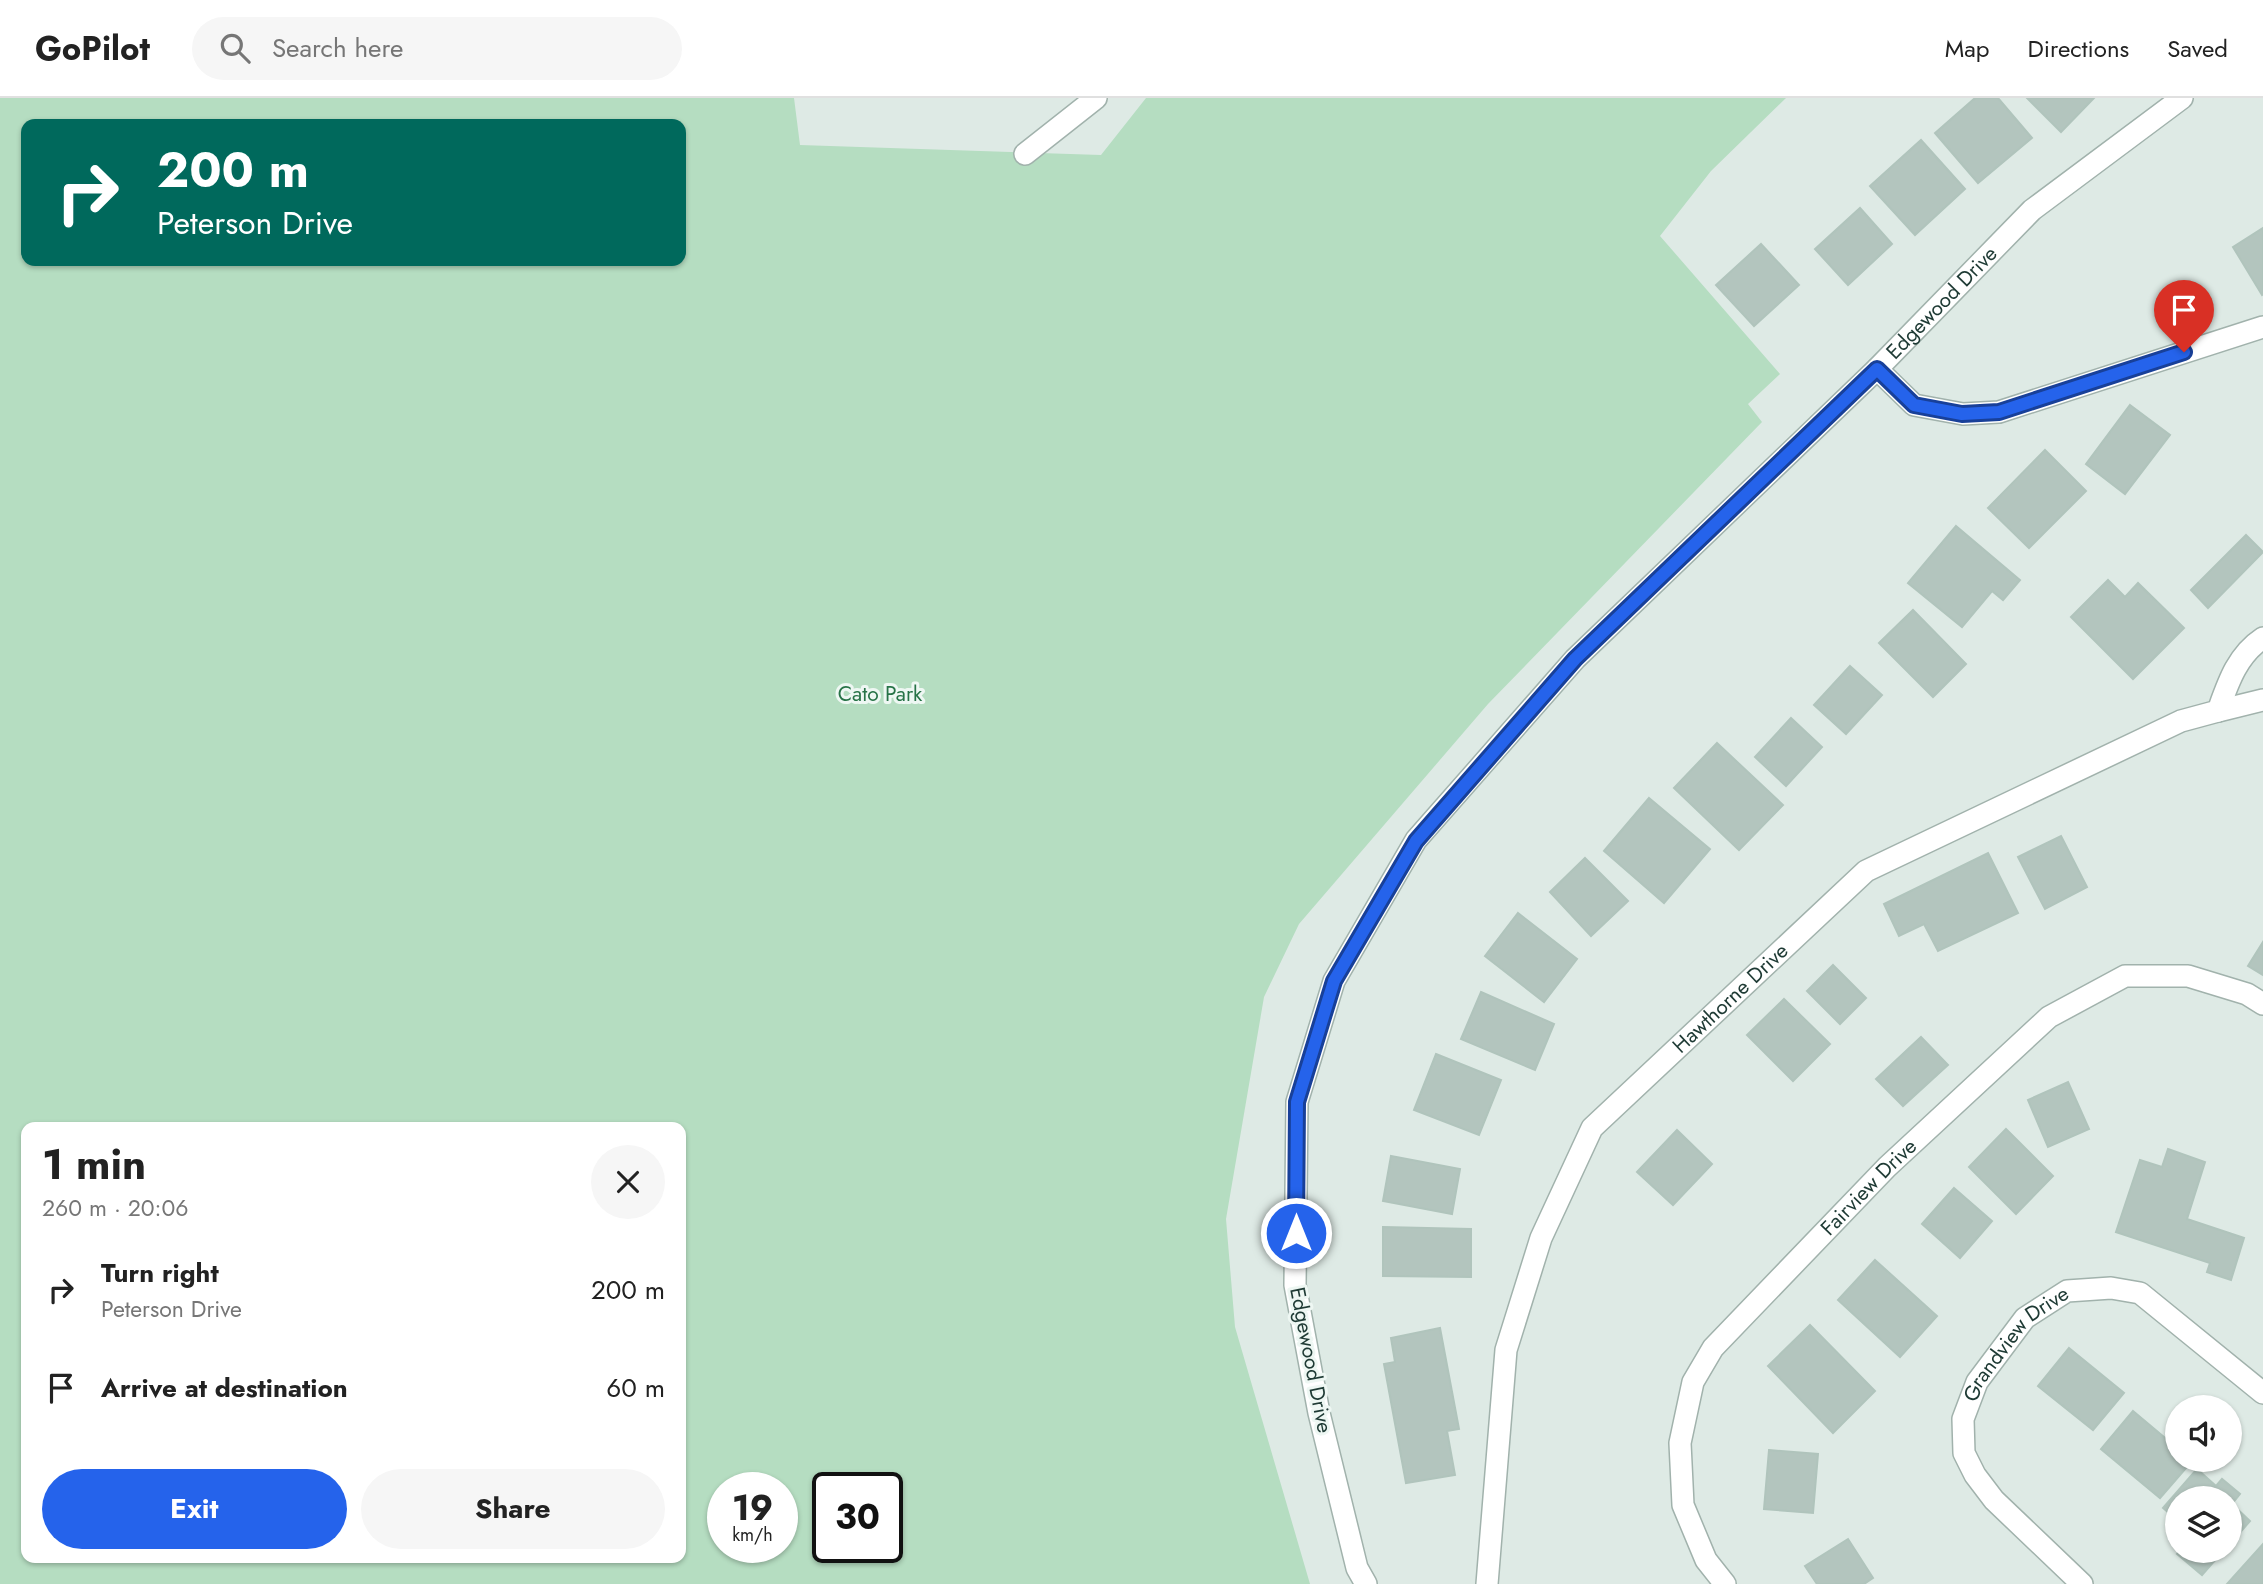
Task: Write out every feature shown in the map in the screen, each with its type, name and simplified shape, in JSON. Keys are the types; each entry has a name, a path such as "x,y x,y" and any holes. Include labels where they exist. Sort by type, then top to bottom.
{"street":[{"path":"1025,154 1096,98"},
{"name":"Edgewood Drive","path":"1366,1584 1357,1568 1319,1413 1295,1285 1297,1102 1334,981 1416,841 1575,659 1877,369 2032,210 2182,98"},
{"path":"1877,369 1914,405 1962,414 1999,412 2263,327"},
{"path":"2218,711 2231,674 2249,646 2263,638"},
{"name":"Hawthorne Drive","path":"1487,1584 1506,1350 1541,1238 1592,1128 1866,871 2181,721 2263,700"},
{"name":"Fairview Drive","path":"1725,1584 1706,1560 1683,1505 1679,1443 1693,1382 1713,1348 1887,1167 2049,1017 2125,976 2188,976 2247,993 2263,1004"},
{"name":"Grandview Drive","path":"2082,1584 1994,1500 1975,1475 1964,1453 1963,1419 1977,1382 2025,1318 2067,1291 2111,1288 2140,1293 2263,1393"}],"green space":[{"name":"Cato Park","path":"0,98 794,98 800,145 1101,155 1146,98 1786,98 1711,171 1660,236 1780,374 1748,404 1762,422 1488,704 1299,924 1264,997 1226,1219 1235,1327 1310,1584 0,1584"}],"building":[{"path":"1975,98 1998,98 2032,138 1978,183 1935,133"},
{"path":"2027,98 2094,98 2061,132"},
{"path":"1921,140 1965,189 1915,235 1870,186"},
{"path":"1860,208 1892,244 1848,285 1815,249"},
{"path":"2263,228 2263,294 2262,295 2233,247"},
{"path":"1761,244 1799,285 1754,326 1716,285"},
{"path":"2130,405 2170,435 2125,494 2086,464"},
{"path":"2045,450 2086,491 2029,548 1988,508"},
{"path":"1956,526 2020,580 2003,600 1992,591 1962,627 1908,583"},
{"path":"2246,535 2263,552 2208,608 2191,590"},
{"path":"2108,580 2125,597 2138,583 2184,628 2133,679 2071,617"},
{"path":"1913,610 1966,664 1933,697 1879,643"},
{"path":"1850,666 1882,695 1846,734 1814,705"},
{"path":"1791,718 1822,747 1786,786 1755,757"},
{"path":"1717,743 1783,805 1739,850 1674,788"},
{"path":"1649,798 1710,849 1664,903 1604,851"},
{"path":"2061,836 2087,887 2045,909 2018,857"},
{"path":"1988,853 2018,913 1938,951 1924,924 1899,936 1884,904"},
{"path":"1585,858 1628,901 1591,936 1550,892"},
{"path":"1518,913 1577,959 1544,1002 1485,956"},
{"path":"2263,942 2263,975 2248,966"},
{"path":"1833,965 1866,998 1840,1024 1807,991"},
{"path":"1481,992 1554,1024 1535,1070 1461,1039"},
{"path":"1784,999 1830,1044 1793,1081 1747,1035"},
{"path":"1921,1037 1948,1065 1903,1106 1876,1079"},
{"path":"1436,1054 1501,1080 1479,1135 1414,1110"},
{"path":"2068,1082 2089,1129 2048,1147 2028,1100"},
{"path":"2006,1129 2053,1176 2016,1214 1969,1167"},
{"path":"1677,1130 1712,1164 1673,1205 1637,1172"},
{"path":"2168,1149 2205,1162 2187,1219 2244,1238 2231,1280 2207,1272 2210,1263 2116,1232 2140,1160 2162,1167"},
{"path":"1391,1156 1460,1169 1452,1214 1383,1201"},
{"path":"1954,1188 1992,1221 1960,1258 1922,1224"},
{"path":"1383,1227 1471,1229 1471,1277 1383,1276"},
{"path":"1875,1260 1937,1316 1900,1357 1838,1300"},
{"path":"1810,1325 1875,1391 1833,1433 1768,1366"},
{"path":"1440,1328 1459,1429 1447,1431 1455,1475 1406,1483 1384,1364 1395,1362 1391,1338"},
{"path":"2069,1348 2124,1393 2093,1430 2038,1386"},
{"path":"2133,1411 2165,1438 2165,1472 2182,1472 2170,1486 2165,1486 2165,1492 2160,1498 2101,1449"},
{"path":"1769,1450 1818,1454 1813,1513 1764,1509"},
{"path":"2194,1472 2200,1472 2216,1486 2182,1486"},
{"path":"2222,1479 2230,1486 2216,1486"},
{"path":"2242,1513 2250,1521 2242,1530"},
{"path":"1848,1539 1873,1578 1864,1584 1817,1584 1805,1566"},
{"path":"2263,1544 2263,1584 2227,1584"},
{"path":"2188,1563 2213,1563 2202,1575"}],"route":[{"path":"1296,1233 1297,1102 1334,981 1416,841 1575,659 1877,369 1914,405 1962,414 1999,412 2184,352"}]}
